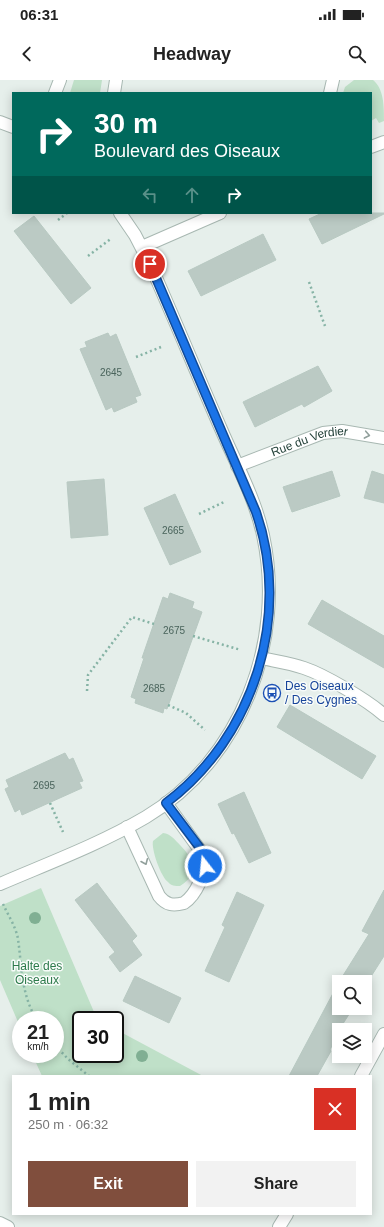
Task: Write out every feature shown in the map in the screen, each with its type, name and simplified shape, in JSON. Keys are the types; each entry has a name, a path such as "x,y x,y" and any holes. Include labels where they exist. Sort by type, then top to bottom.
{"street":[{"path":"56,92 60,80"},
{"path":"114,92 116,80"},
{"path":"330,92 333,80"},
{"path":"0,122 12,127"},
{"path":"372,147 384,142"},
{"path":"0,884 80,850 127,827 166,803 196,776 212,758 228,735 249,696 261,658 268,622 269,586 260,522 142,247 121,214"},
{"path":"142,247 218,214"},
{"name":"Rue du Verdier","path":"237,466 323,433 342,431 384,438"},
{"path":"261,658 294,665 314,672 366,701 384,715"},
{"path":"127,827 159,896 166,903 171,905 184,903 194,893 205,866 205,857 166,803"},
{"path":"362,1075 384,1034"},
{"path":"280,1227 286,1215"},
{"path":"0,1223 8,1227"}],"path":[{"path":"58,220 66,214"},
{"path":"88,256 112,238"},
{"path":"309,282 325,326"},
{"path":"136,357 161,347"},
{"path":"199,514 226,501"},
{"path":"87,691 88,674 132,617 154,624"},
{"path":"193,636 241,650"},
{"path":"168,705 186,714 205,730"},
{"path":"50,803 64,832"},
{"path":"3,904 16,932 24,988 32,1011"},
{"path":"64,1055 88,1075"}],"green space":[{"path":"74,80 102,80 100,92 70,92"},
{"path":"354,80 373,80 377,84 383,98 384,121 379,123 376,118 372,120 372,92 343,92 345,87"},
{"path":"163,833 175,839 185,850 193,866 190,876 180,886 172,885 165,879 155,856 153,841"},
{"name":"Halte des Oiseaux","path":"41,888 94,1011 72,1011 72,1063 124,1063 124,1034 201,1075 42,1075 36,1063 64,1063 64,1011 13,1011 0,980 0,906"}],"building":[{"path":"384,213 322,244 309,219 320,214"},
{"path":"34,216 91,288 71,304 14,231"},
{"path":"263,234 276,260 201,296 188,271"},
{"path":"108,333 110,337 116,334 141,395 135,397 137,402 114,412 112,407 106,410 80,349 87,347 85,342"},
{"path":"318,366 332,391 304,407 302,404 255,427 243,402"},
{"path":"332,471 340,496 292,512 283,487"},
{"path":"372,471 384,475 384,503 364,498"},
{"path":"104,479 108,535 71,538 67,482"},
{"path":"175,494 201,552 170,565 144,508"},
{"path":"170,593 194,602 192,608 202,612 167,709 164,708 163,713 135,703 136,699 131,697 144,658 142,658 163,597 168,599"},
{"path":"322,600 384,636 384,668 308,624"},
{"path":"290,705 376,756 362,779 277,727"},
{"path":"65,753 69,760 73,758 83,781 79,782 82,788 22,815 20,809 15,812 5,789 9,787 6,780"},
{"path":"244,792 271,853 249,863 234,833 232,834 218,804"},
{"path":"97,883 137,936 132,941 142,955 120,972 109,957 115,952 75,900"},
{"path":"384,890 384,956 372,975 343,975 369,934 362,931"},
{"path":"237,892 264,905 229,982 205,971 225,927 222,925"},
{"path":"135,976 181,998 169,1023 123,1001"},
{"path":"332,995 332,1015 349,1015 343,1023 332,1023 331,1051 318,1075 290,1075"}],"place":[{"name":"Des Oiseaux / Des Cygnes","path":"272,693"}],"route":[{"path":"150,264 245,482 260,522 265,544 268,572 269,601 266,639 255,681 249,696 231,731 212,758 180,792 166,803 187,833 203,852 206,862 205,866"}]}
